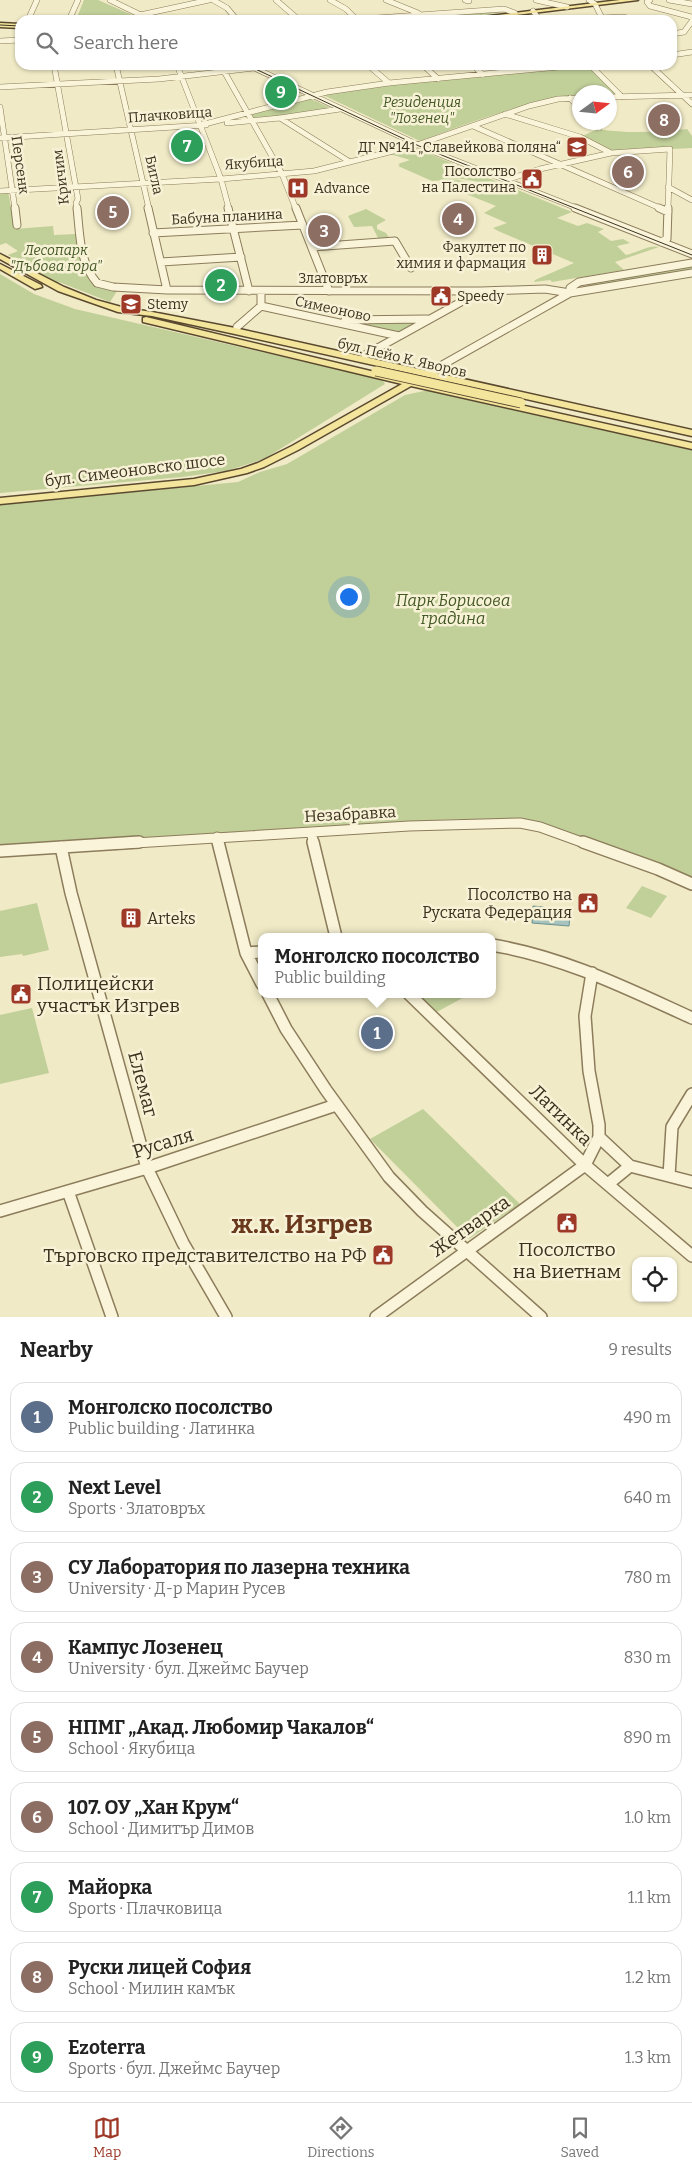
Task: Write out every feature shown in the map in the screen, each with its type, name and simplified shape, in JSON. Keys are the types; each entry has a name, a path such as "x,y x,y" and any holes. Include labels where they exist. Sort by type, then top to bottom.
{"main road":[{"path":"595,4 605,0"},
{"path":"508,15 635,0"},
{"path":"0,25 15,26"},
{"name":"бул. Пейо К. Яворов","path":"0,256 52,286 120,312 222,339 378,369"},
{"path":"0,266 34,286 55,294 120,312 202,324 629,418 692,435"},
{"name":"бул. Пейо К. Яворов","path":"120,312 523,402 692,443"},
{"path":"222,339 619,430 692,443"},
{"name":"бул. Симеоновско шосе","path":"0,501 194,482 261,466 428,374"},
{"name":"бул. Пейо К. Яворов","path":"523,402 692,435"}],"street":[{"path":"30,15 37,0"},
{"path":"71,15 78,0"},
{"path":"110,0 140,15 209,0"},
{"path":"213,0 227,8 233,15"},
{"path":"276,0 293,15"},
{"path":"330,0 346,9 352,15"},
{"path":"386,0 421,14"},
{"path":"536,0 567,7"},
{"path":"589,0 595,4 601,15"},
{"path":"669,0 692,4"},
{"path":"648,1 650,6 692,17"},
{"path":"408,15 504,9 515,14"},
{"path":"533,11 536,15"},
{"path":"677,33 684,32 692,21"},
{"path":"677,30 692,34"},
{"path":"0,41 15,40"},
{"path":"677,54 692,52"},
{"name":"Кричим","path":"55,70 76,187 83,255 89,271 97,284"},
{"name":"Бигла","path":"117,70 167,290"},
{"path":"180,70 221,178 249,291"},
{"path":"0,87 225,73 242,70"},
{"path":"258,70 417,145 692,254"},
{"path":"374,70 389,83"},
{"path":"428,70 438,79"},
{"path":"478,70 483,75"},
{"path":"201,125 313,96 389,83 539,70"},
{"path":"595,70 622,96"},
{"path":"655,70 692,104"},
{"path":"225,73 282,174 329,291"},
{"path":"617,96 692,95"},
{"path":"473,126 547,101 570,98"},
{"name":"Персенк","path":"0,107 2,138 17,225"},
{"name":"Плачковица","path":"2,138 201,125 280,118 340,109"},
{"path":"505,114 580,137 611,153"},
{"path":"280,118 350,162"},
{"path":"473,126 668,212"},
{"name":"Якубица","path":"0,191 314,171 417,145 473,126"},
{"path":"506,180 562,164 611,153 670,149 667,239 661,242"},
{"path":"668,186 692,200"},
{"name":"Бабуна планина","path":"153,233 303,225"},
{"path":"312,247 395,241 411,268"},
{"path":"160,262 241,257"},
{"path":"570,293 570,288 579,282 692,263"},
{"path":"428,374 570,293 692,273"},
{"name":"Златовръх","path":"97,284 113,287 167,290 481,291 545,289 570,293"},
{"path":"237,327 261,306 261,291"},
{"path":"365,355 481,291"},
{"name":"Симеоново","path":"261,306 399,336"},
{"path":"328,320 430,319"},
{"name":"Незабравка","path":"0,851 409,826 520,823 540,827 658,869 692,884"},
{"path":"311,832 335,933"},
{"path":"217,837 246,953 258,976"},
{"name":"Елемаг","path":"61,848 71,893 146,1168 183,1243 226,1317"},
{"path":"496,946 541,954 692,1018"},
{"path":"246,953 258,952"},
{"path":"585,1165 599,1137 599,1125 589,1071 585,1016 592,974"},
{"path":"270,998 286,1029 336,1105 389,1177 422,1211 541,1317"},
{"name":"Латинка","path":"413,998 585,1165 692,1256"},
{"path":"668,1176 672,1127 692,1094"},
{"name":"Русаля","path":"0,1211 146,1168 336,1105"},
{"path":"599,1137 630,1166 692,1182"},
{"name":"Жетварка","path":"376,1317 585,1165"},
{"path":"608,1184 630,1166"},
{"path":"68,1191 112,1317"}],"green space":[{"path":"84,0 98,0 132,15 78,15"},
{"path":"504,11 505,12 481,15 443,15"},
{"name":"Резиденция \"Лозенец\"","path":"548,70 593,70 607,85 572,85 572,97 518,107 420,141 323,95 392,85"},
{"path":"309,98 331,108 267,118 253,118 251,113"},
{"path":"687,129 692,136 692,148 615,152 582,136 596,130 642,132"},
{"path":"415,148 572,212 557,218 578,226 587,223 604,229 598,232 611,241 623,239 630,243 617,246 626,255 647,248 659,247 615,262 624,270 552,282 550,280 534,282 574,263 498,231 493,228 507,223 484,213 496,206 439,183 457,180 491,184 462,179 432,181 398,166 400,165 398,164 410,160 390,154"},
{"name":"Лесопарк \"Дъбова гора\"","path":"8,191 15,229 53,226 54,235 76,234 84,269 91,281 101,286 119,288 110,302 59,282 57,283 8,255 18,251 6,243 0,245 0,192"},
{"path":"366,209 386,220 377,225 377,229 386,233 390,239 379,240 372,226 354,227 348,216"},
{"path":"692,265 692,272 589,287 585,284"},
{"path":"0,274 34,294 75,309 375,378 383,381 385,384 264,459 226,471 182,477 0,493"},
{"path":"410,320 414,325 398,334 351,323"},
{"name":"Парк Борисова градина","path":"429,390 692,449 692,880 624,853 497,820 457,819 307,827 0,848 0,505 238,482 260,472 287,464 405,395"},
{"path":"642,886 667,896 651,918 626,908"},
{"path":"37,903 49,950 23,956 22,954 0,957 0,911"},
{"path":"418,998 463,998 433,1014"},
{"path":"32,1008 49,1073 0,1084 0,1015"},
{"path":"423,1109 520,1204 469,1239 370,1139"}],"water":[{"path":"533,906 544,907 544,913 570,915 569,926 532,923"}],"tram line":[{"path":"0,25 15,26"},
{"path":"258,70 419,146 692,255"}],"place":[{"name":"Ezoterra","path":"281,92"},
{"name":"Руски лицей София","path":"664,120"},
{"name":"Майорка","path":"187,146"},
{"name":"ДГ №141 „Славейкова поляна“","path":"577,147"},
{"name":"107. ОУ „Хан Крум“","path":"628,172"},
{"name":"Посолство на Палестина","path":"532,179"},
{"name":"Advance","path":"298,188"},
{"name":"НПМГ „Акад. Любомир Чакалов“","path":"113,212"},
{"name":"Кампус Лозенец","path":"458,219"},
{"name":"СУ Лаборатория по лазерна техника","path":"324,231"},
{"name":"Факултет по химия и фармация","path":"542,255"},
{"name":"Next Level","path":"221,285"},
{"name":"Speedy","path":"441,296"},
{"name":"Stemy","path":"131,304"},
{"name":"Посолство на Руската Федерация","path":"588,903"},
{"name":"Arteks","path":"131,918"},
{"name":"Полицейски участък Изгрев","path":"21,994"},
{"name":"Монголско посолство","path":"377,1033"},
{"name":"Посолство на Виетнам","path":"567,1223"},
{"name":"Търговско представителство на РФ","path":"383,1255"}],"district":[{"name":"ж.к. Изгрев","path":"302,1225"}]}
